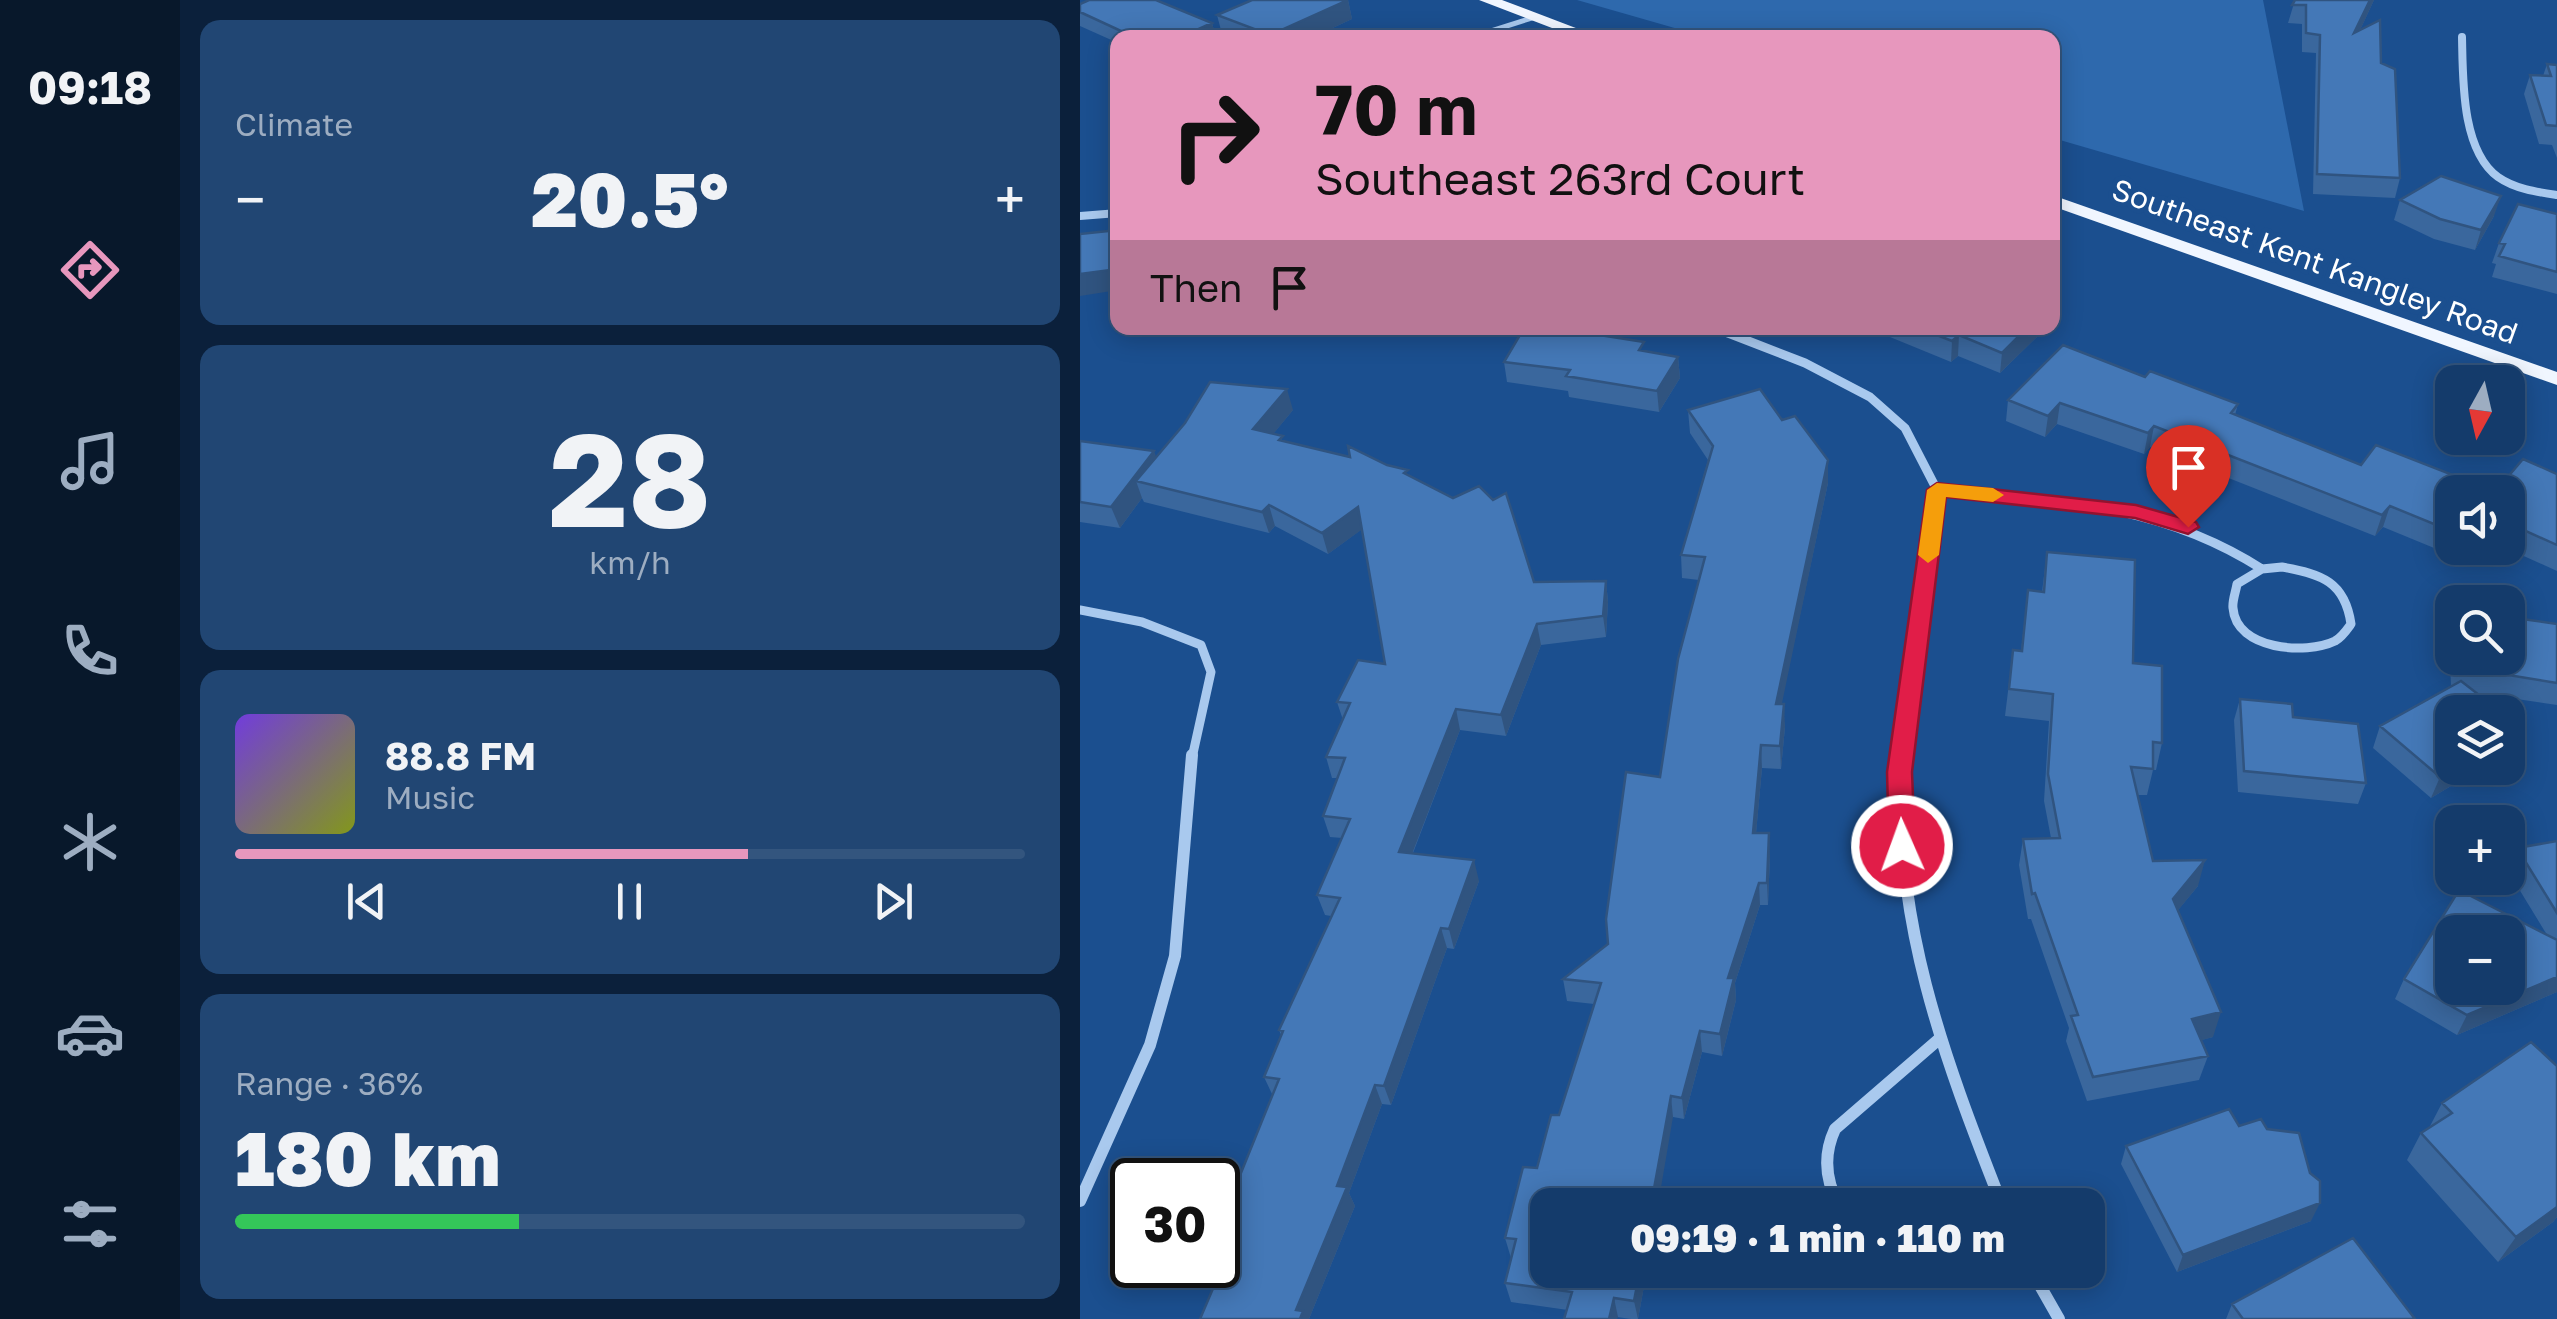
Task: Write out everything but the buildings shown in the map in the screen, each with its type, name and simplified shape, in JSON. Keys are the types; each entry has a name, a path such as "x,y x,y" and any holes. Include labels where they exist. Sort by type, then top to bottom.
{"main road":[{"path":"1487,0 1571,30"},
{"name":"Southeast Kent Kangley Road","path":"2060,203 2557,379"}],"street":[{"path":"2462,37 2462,68 2474,151 2484,166 2504,181 2557,195"},
{"path":"1080,216 1110,214"},
{"path":"1732,335 1828,374 1891,412 1918,448 1937,490 1900,772 1903,883 1929,1014 1995,1188"},
{"path":"1937,490 2136,512 2188,527 2262,569 2303,570 2338,589 2348,602 2352,617 2349,630 2338,641 2303,650 2264,642 2249,632 2237,620 2232,595 2237,584 2262,569"},
{"path":"1080,610 1136,618 1174,630 1201,644 1211,672 1193,749 1176,956 1150,1045 1080,1201"},
{"path":"1828,1188 1827,1158 1836,1128 1938,1040"},
{"path":"2041,1288 2059,1319"}],"lane":[{"path":"1494,30 1534,17"}],"shaded area":[{"path":"1577,0 2263,0 2304,211 2060,140 2060,30 1682,30"}],"slow traffic":[{"path":"1928,555 1937,490 1993,495"}],"route":[{"path":"1902,846 1900,772 1937,490 2136,512 2188,527"}]}
